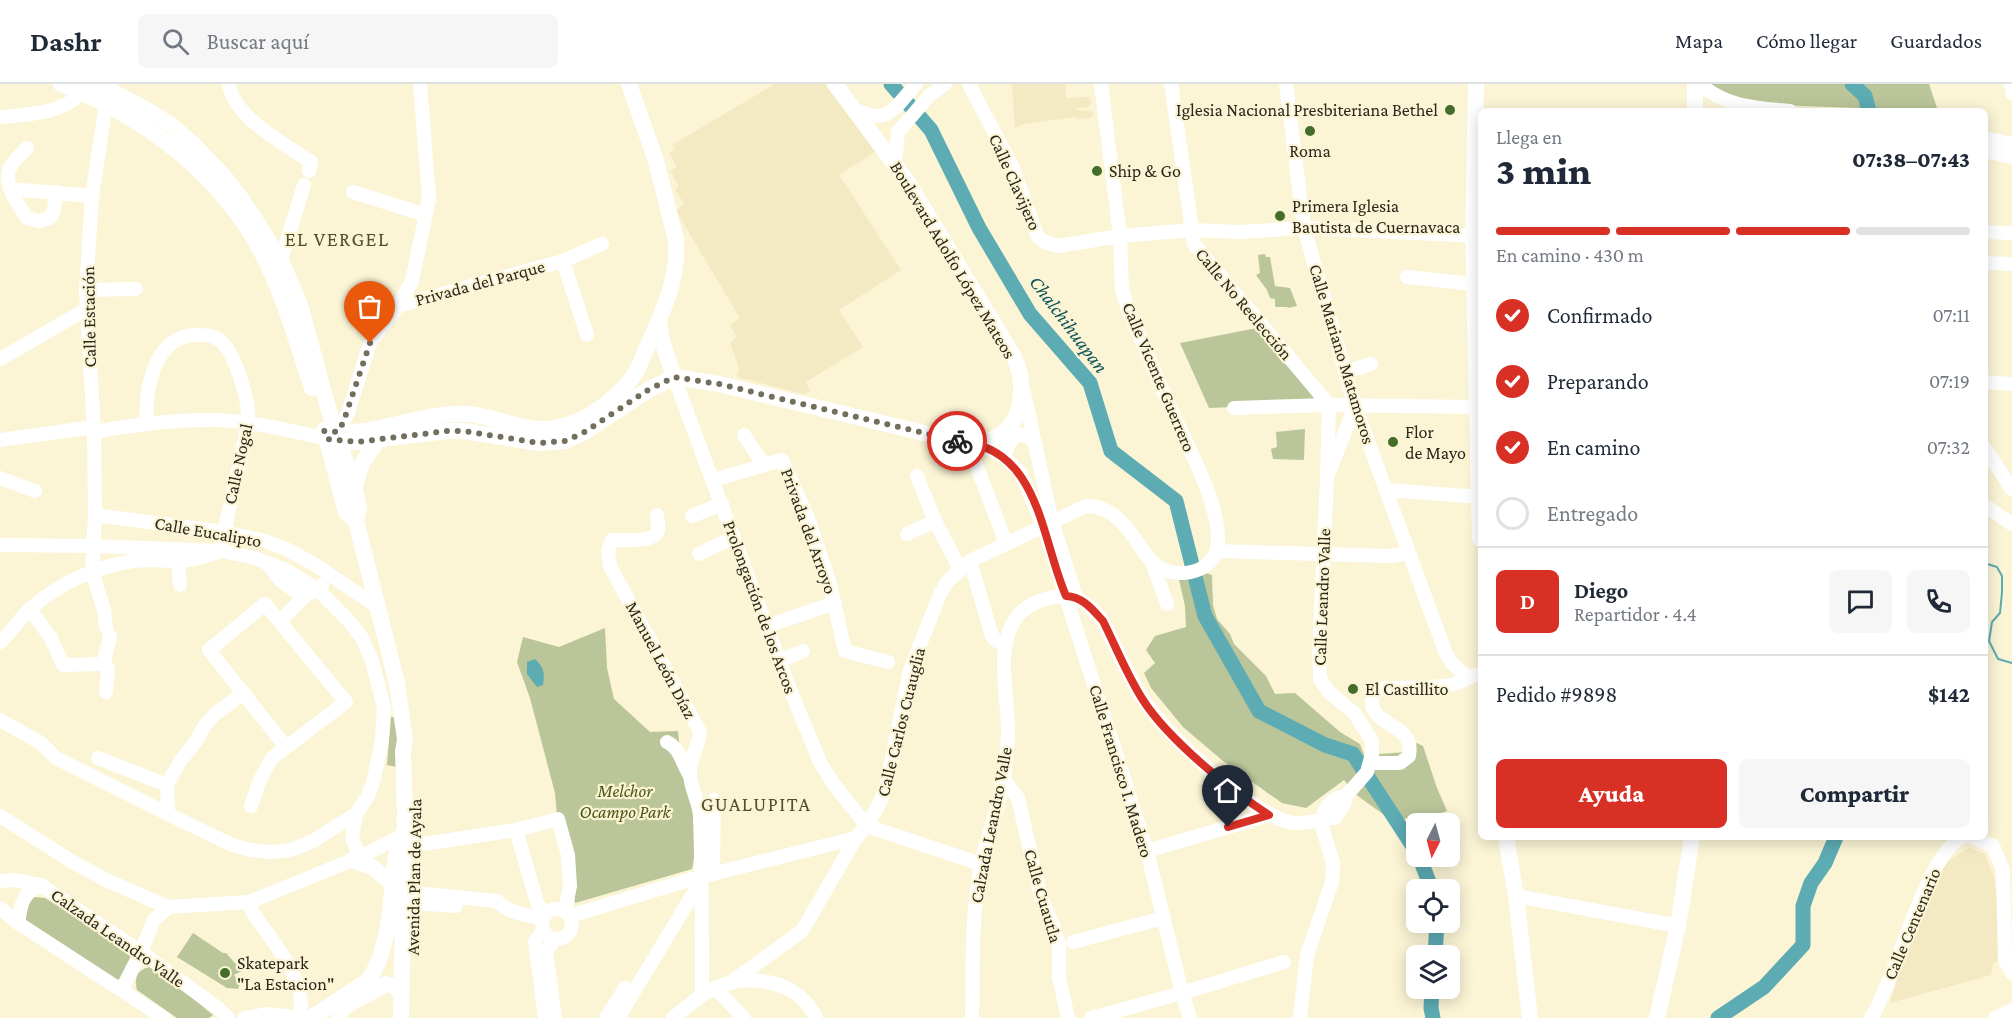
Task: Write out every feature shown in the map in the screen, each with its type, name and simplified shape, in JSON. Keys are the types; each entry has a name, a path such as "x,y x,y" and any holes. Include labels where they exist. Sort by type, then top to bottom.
{"main road":[{"name":"Avenida Plan de Ayala","path":"61,84 106,90 147,110 171,125 222,174 243,201 281,260 300,305 332,436 346,512 356,521"},
{"path":"332,436 467,414 539,429 562,426 600,408 615,396 635,373 659,320 677,264 676,240 656,161 629,84"},
{"name":"Boulevard Adolfo López Mateos","path":"835,84 895,164 1014,357 1022,382"},
{"path":"1476,84 1477,236 1474,284 1478,407"},
{"path":"1695,84 1695,108"},
{"name":"Avenida Plan de Ayala","path":"106,90 161,138 188,158 235,210 267,263 288,312 332,436 355,490 359,508 356,521 375,605 397,684 405,739 403,752 411,900 412,1018"},
{"path":"659,320 662,341 674,377"},
{"path":"332,436 378,440 464,431 539,443 565,441 583,433 648,390 674,377 719,384 957,441 988,441 1005,430 1018,412 1022,382"},
{"path":"355,490 362,463 378,440"},
{"name":"Avenida Plan de Ayala","path":"401,1018 402,951 411,900 416,845 413,752 405,739"},
{"path":"311,1018 369,980 381,957 388,927 392,883 405,810"},
{"path":"1507,840 1516,896 1530,1018"},
{"path":"1657,1018 1678,926 1692,840"},
{"path":"356,859 372,867 392,883"},
{"path":"388,927 411,900"},
{"path":"388,927 402,951"},
{"path":"339,1018 340,1012 346,1006 386,984 395,986 401,996"}],"street":[{"path":"229,84 230,93 238,106 252,120 311,162 281,260"},
{"path":"0,441 147,418 248,420 332,436 348,413 370,343 398,306 412,281 429,199 420,84"},
{"path":"856,110 875,117 888,115 916,84"},
{"path":"895,164 898,132 928,96 945,84"},
{"name":"Calle Clavijero","path":"969,84 1012,168 1039,238 1051,245 1192,230 1238,232 1304,228 1477,236"},
{"name":"Calle Vicente Guerrero","path":"1101,84 1120,236 1122,289 1128,310 1203,479 1216,523 1215,555"},
{"name":"Calle No Reelección","path":"1171,84 1194,244 1329,405"},
{"name":"Calle Mariano Matamoros","path":"1286,84 1304,228 1355,406 1445,651 1451,662 1474,676"},
{"path":"1700,84 1721,99 1738,106 1761,108"},
{"path":"2011,84 2012,93"},
{"path":"0,117 31,114 54,108 74,100 84,88"},
{"name":"Calle Estación","path":"104,662 108,631 92,571 95,515 86,290 92,196 106,90"},
{"path":"1988,139 2012,144"},
{"path":"27,148 10,168 8,175 10,189 27,218 40,221 50,218 54,210 56,192"},
{"path":"1988,152 2012,157"},
{"path":"10,189 92,196"},
{"path":"353,192 426,215"},
{"path":"1988,232 2012,233"},
{"name":"Privada del Parque","path":"398,306 562,261 603,244"},
{"name":"Privada del Parque","path":"562,261 587,335"},
{"path":"1988,263 2012,264"},
{"path":"1407,277 1474,284"},
{"path":"86,290 136,289"},
{"path":"0,359 87,309"},
{"name":"Calle Nogal","path":"147,418 147,390 151,373 162,354 174,341 189,335 217,338 226,347 235,363 244,393 248,420 221,551"},
{"path":"1345,372 1371,364"},
{"name":"Prolongación de los Arcos","path":"674,377 820,762 832,782 867,825"},
{"name":"Boulevard Adolfo López Mateos","path":"1022,382 1048,524"},
{"path":"1988,382 2012,384"},
{"path":"1234,408 1329,405 1478,407"},
{"name":"Calle Leandro Valle","path":"1329,405 1327,478 1320,554 1320,679 1329,692 1355,714 1365,727 1372,741 1369,768"},
{"path":"1327,478 1355,406"},
{"path":"744,435 763,464"},
{"path":"1004,457 1009,441 1014,436 1021,435 1033,440"},
{"path":"1006,543 972,454 972,442 1004,457 1020,472 1048,524"},
{"path":"1988,453 2012,489"},
{"name":"Privada del Arroyo","path":"713,480 782,460 808,518 835,603 845,651 888,662"},
{"path":"917,476 935,521 965,565 992,636 998,642 1004,643 1012,624 1034,603 1071,596 1093,610 1103,621 1144,701 1165,727 1185,748 1249,802 1269,815 1293,823 1335,818 1347,795 1369,768 1400,762 1409,756 1410,746 1407,738 1377,715 1372,708 1374,692 1383,688 1445,686 1474,676"},
{"path":"0,478 35,491"},
{"path":"1387,490 1478,497"},
{"path":"692,516 722,504"},
{"name":"Calle Carlos Cuauglia","path":"730,983 802,931 856,838 882,802 888,783 905,691 916,654 940,594 948,581 965,565 1006,543 1086,506 1095,506 1121,521 1158,567 1167,604"},
{"path":"1988,508 2012,524"},
{"name":"Manuel León Díaz","path":"657,514 659,529 655,536 648,539 612,540 608,551 610,566 700,732 689,774"},
{"name":"Calle Eucalipto","path":"95,515 224,532 265,541 314,564 375,605"},
{"path":"907,534 935,521"},
{"name":"Calle Francisco I. Madero","path":"1048,524 1147,851 1190,1018"},
{"path":"699,554 734,537"},
{"path":"0,545 221,551 252,557 286,570 316,589 350,621 362,638 372,661 384,707 382,739 374,779 368,796 357,814 352,839 356,859"},
{"path":"0,642 30,609 50,593 92,571 115,564 138,561 178,561 201,558 221,551"},
{"path":"1158,567 1178,573 1201,569 1215,555 1391,556 1408,553"},
{"path":"178,561 180,585"},
{"path":"267,563 280,580 304,597"},
{"path":"280,621 304,597 334,577"},
{"name":"Privada del Arroyo","path":"767,626 835,603"},
{"path":"251,806 260,780 273,758 346,702 266,604 209,650 286,747"},
{"path":"30,609 51,638 63,665 104,662 108,669 106,692"},
{"name":"Calzada Leandro Valle","path":"972,1018 973,929 981,864 1004,780 1008,730 1004,643"},
{"path":"780,661 803,651"},
{"path":"168,814 167,785 179,763 215,714 244,693"},
{"path":"0,720 41,743 56,758 232,845 271,852 291,850 313,841 357,814"},
{"path":"667,742 673,744 689,774 700,812 703,877 702,996"},
{"path":"98,758 167,785"},
{"name":"Calle Cuautla","path":"1004,780 1018,798 1041,897 1059,945 1059,976 1068,1018"},
{"path":"618,1018 703,877 714,800"},
{"path":"1147,851 1269,815"},
{"path":"0,816 108,881 168,907 249,902 356,859 399,837"},
{"path":"416,845 516,830 558,819 568,855 570,886 554,916 535,941 545,1018"},
{"path":"1300,1018 1307,955 1332,882 1333,863 1321,820"},
{"path":"867,825 981,864"},
{"path":"516,830 537,902 554,916 573,925 565,938 550,938 554,916"},
{"path":"411,900 495,909 503,907 528,916 554,916 856,838"},
{"name":"Calle Centenario","path":"1871,1018 1935,866 1952,843 1958,840"},
{"path":"1979,840 1993,846 2002,870 2005,960 2012,973"},
{"path":"606,1018 703,877"},
{"name":"Calzada Leandro Valle","path":"0,881 13,880 41,885 141,951 228,1018"},
{"path":"18,922 23,898 28,891 41,885"},
{"path":"1516,896 1678,926"},
{"path":"249,902 253,913 290,968 298,985 301,998 299,1017"},
{"path":"122,989 154,920 168,907"},
{"path":"0,908 164,1018"},
{"path":"1073,942 1163,918"},
{"path":"555,939 546,952 555,1018"},
{"path":"1092,1018 1284,962"},
{"path":"673,1018 715,988 730,983 770,982 804,999 816,1018"},
{"path":"715,988 744,1018"},
{"path":"1995,1018 2012,1010"},
{"path":"244,1018 268,1014 304,1018"}],"shaded area":[{"path":"775,84 825,84 878,150 839,175 901,270 839,310 863,347 806,382 810,391 804,394 737,377 739,368 730,343 737,337 730,325 740,318 676,211 684,204 675,189 679,186 670,171 677,167 669,153 675,150 672,145"},
{"path":"1012,84 1065,84 1066,98 1089,97 1091,103 1088,107 1077,108 1077,110 1092,111 1093,115 1090,118 1077,119 1077,117 1023,124 1015,128"},
{"path":"1969,848 1985,854 1994,877 2000,926 1998,961 1993,964 1991,975 1890,1003 1908,942 1946,862"}],"green space":[{"path":"1708,84 1929,84 1937,108 1753,104 1719,92"},
{"path":"1265,254 1266,257 1270,257 1275,286 1290,288 1297,306 1275,307 1275,299 1270,298 1256,275 1260,273 1258,255"},
{"path":"1257,328 1315,397 1310,404 1209,408 1180,343"},
{"path":"1305,429 1304,460 1273,459 1271,449 1277,447 1276,432"},
{"path":"1206,573 1212,575 1213,605 1217,619 1230,634 1234,644 1266,676 1275,694 1295,693 1340,732 1360,744 1364,755 1407,752 1417,743 1423,746 1447,811 1406,813 1406,819 1387,817 1355,794 1344,780 1306,808 1282,803 1223,761 1183,727 1151,688 1144,673 1155,663 1146,650 1155,636 1186,627 1185,606 1179,580"},
{"name":"Melchor Ocampo Park","path":"605,628 607,668 614,699 650,732 678,731 681,761 691,788 696,847 692,869 575,903 572,879 557,816 555,793 530,698 517,662 523,637 559,647"},
{"path":"391,717 397,717 402,768 387,765"},
{"path":"34,897 45,898 133,953 120,979 117,980 29,924 24,917 29,900"},
{"path":"193,933 226,953 242,971 234,975 240,984 238,989 227,988 177,957"},
{"path":"150,967 156,968 213,1015 209,1018 177,1018 137,990 138,975 142,970"}],"water":[{"path":"535,659 544,674 543,685 537,687 527,674 527,662"}],"waterway":[{"name":"Chalchihuapan","path":"891,84 931,130 979,228 1030,314 1090,383 1111,451 1176,501 1205,616 1259,711 1325,745 1353,754 1406,836"},
{"path":"1852,84 1865,96 1868,108"},
{"path":"1988,564 1997,567 2002,576 2000,613 1992,622 1989,641 1998,659 2012,663"},
{"path":"1718,1018 1764,987 1803,945 1803,906 1811,883 1825,863 1835,840"},
{"name":"Chalchihuapan","path":"1423,867 1428,879"},
{"name":"Chalchihuapan","path":"1436,933 1436,945"},
{"name":"Chalchihuapan","path":"1431,999 1433,1018"}],"way so far":[{"path":"370,343 348,413 337,432 324,431 327,439 357,442 464,431 539,443 565,441 583,433 648,390 674,377 697,379 957,441"}],"place":[{"name":"Iglesia Nacional Presbiteriana Bethel","path":"1450,110"},
{"name":"Roma","path":"1310,131"},
{"name":"Ship & Go","path":"1097,171"},
{"name":"Primera Iglesia Bautista de Cuernavaca","path":"1280,216"},
{"name":"Flor de Mayo","path":"1393,442"},
{"name":"El Castillito","path":"1353,689"},
{"name":"Skatepark \"La Estacion\"","path":"225,973"}],"district":[{"name":"EL VERGEL","path":"337,239"},
{"name":"GUALUPITA","path":"756,804"}],"route":[{"path":"957,441 972,442 989,448 1004,457 1020,472 1043,525 1066,596 1076,597 1103,621 1144,701 1165,727 1185,748 1249,802 1269,815 1228,827"}]}
